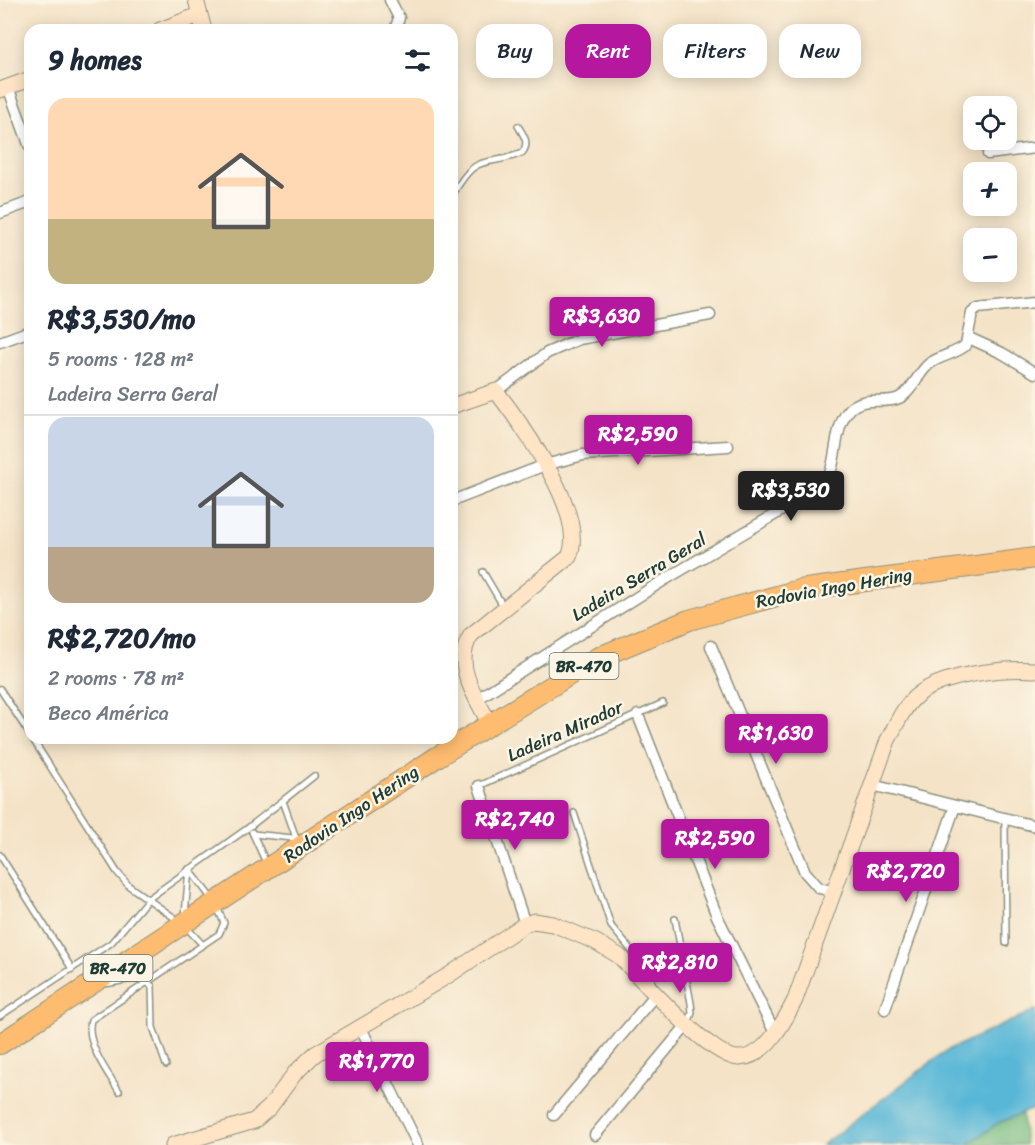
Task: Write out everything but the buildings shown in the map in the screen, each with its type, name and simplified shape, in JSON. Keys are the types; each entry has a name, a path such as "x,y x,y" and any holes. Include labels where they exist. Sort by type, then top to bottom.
{"highway":[{"name":"Rodovia Ingo Hering","path":"458,743 597,658 709,613 799,590 1033,560"},
{"name":"Rodovia Ingo Hering","path":"0,1044 216,905 269,869 305,839 456,744"}],"street":[{"path":"390,0 399,18 397,24"},
{"path":"176,24 200,15"},
{"path":"24,81 4,89 24,134"},
{"path":"988,154 1035,148"},
{"path":"0,213 24,204"},
{"path":"1035,302 978,308 972,313 969,338 1002,353 1035,373"},
{"path":"458,404 496,391 547,353 579,339 710,315"},
{"path":"0,342 24,333"},
{"name":"Ladeira Serra Geral","path":"477,699 661,582 814,493 830,477 843,418 851,408 873,400 898,399 906,394 930,363 960,350 969,338"},
{"path":"489,723 464,670 462,656 465,644 471,635 569,557 574,548 572,521 545,465 496,391"},
{"path":"458,499 545,465 583,455 728,446"},
{"path":"711,646 805,872 819,888 836,892"},
{"path":"173,1145 254,1121 270,1107 308,1059 449,975 525,924 534,921 553,924 596,942 619,956 687,1025 720,1053 731,1058 752,1055 775,1033 795,1000 836,892 888,740 905,708 928,687 982,673 1035,670"},
{"path":"638,715 717,916 775,1033"},
{"path":"872,785 1035,826"},
{"path":"479,786 525,924"},
{"path":"885,1009 955,806"},
{"path":"554,1115 656,994"},
{"path":"595,1135 687,1025"},
{"path":"361,1028 418,1145"}],"lane":[{"path":"458,184 464,173 472,167 522,153 526,147 526,139 518,126"},
{"path":"483,572 505,610"},
{"path":"0,689 24,725"},
{"name":"Ladeira Mirador","path":"479,786 663,703"},
{"path":"36,744 117,872 129,886 184,925 203,945"},
{"path":"0,1016 111,943 148,899 248,828 314,776"},
{"path":"283,801 305,839"},
{"path":"574,813 611,926 650,975 656,994"},
{"path":"1005,819 1006,943"},
{"path":"248,828 269,869"},
{"path":"253,834 305,839"},
{"path":"0,855 72,969"},
{"path":"119,1091 98,1057 89,1025 91,1020 219,934 224,923 216,905 189,869"},
{"path":"184,925 189,869"},
{"path":"675,919 691,1003 692,1012 687,1025"},
{"path":"92,984 116,983 136,977 152,986 153,1027 166,1065"}],"green space":[{"path":"1022,1113 1025,1145 967,1145 998,1123"}],"water":[{"path":"1035,1010 1035,1108 998,1123 967,1145 822,1145 946,1051"}]}
